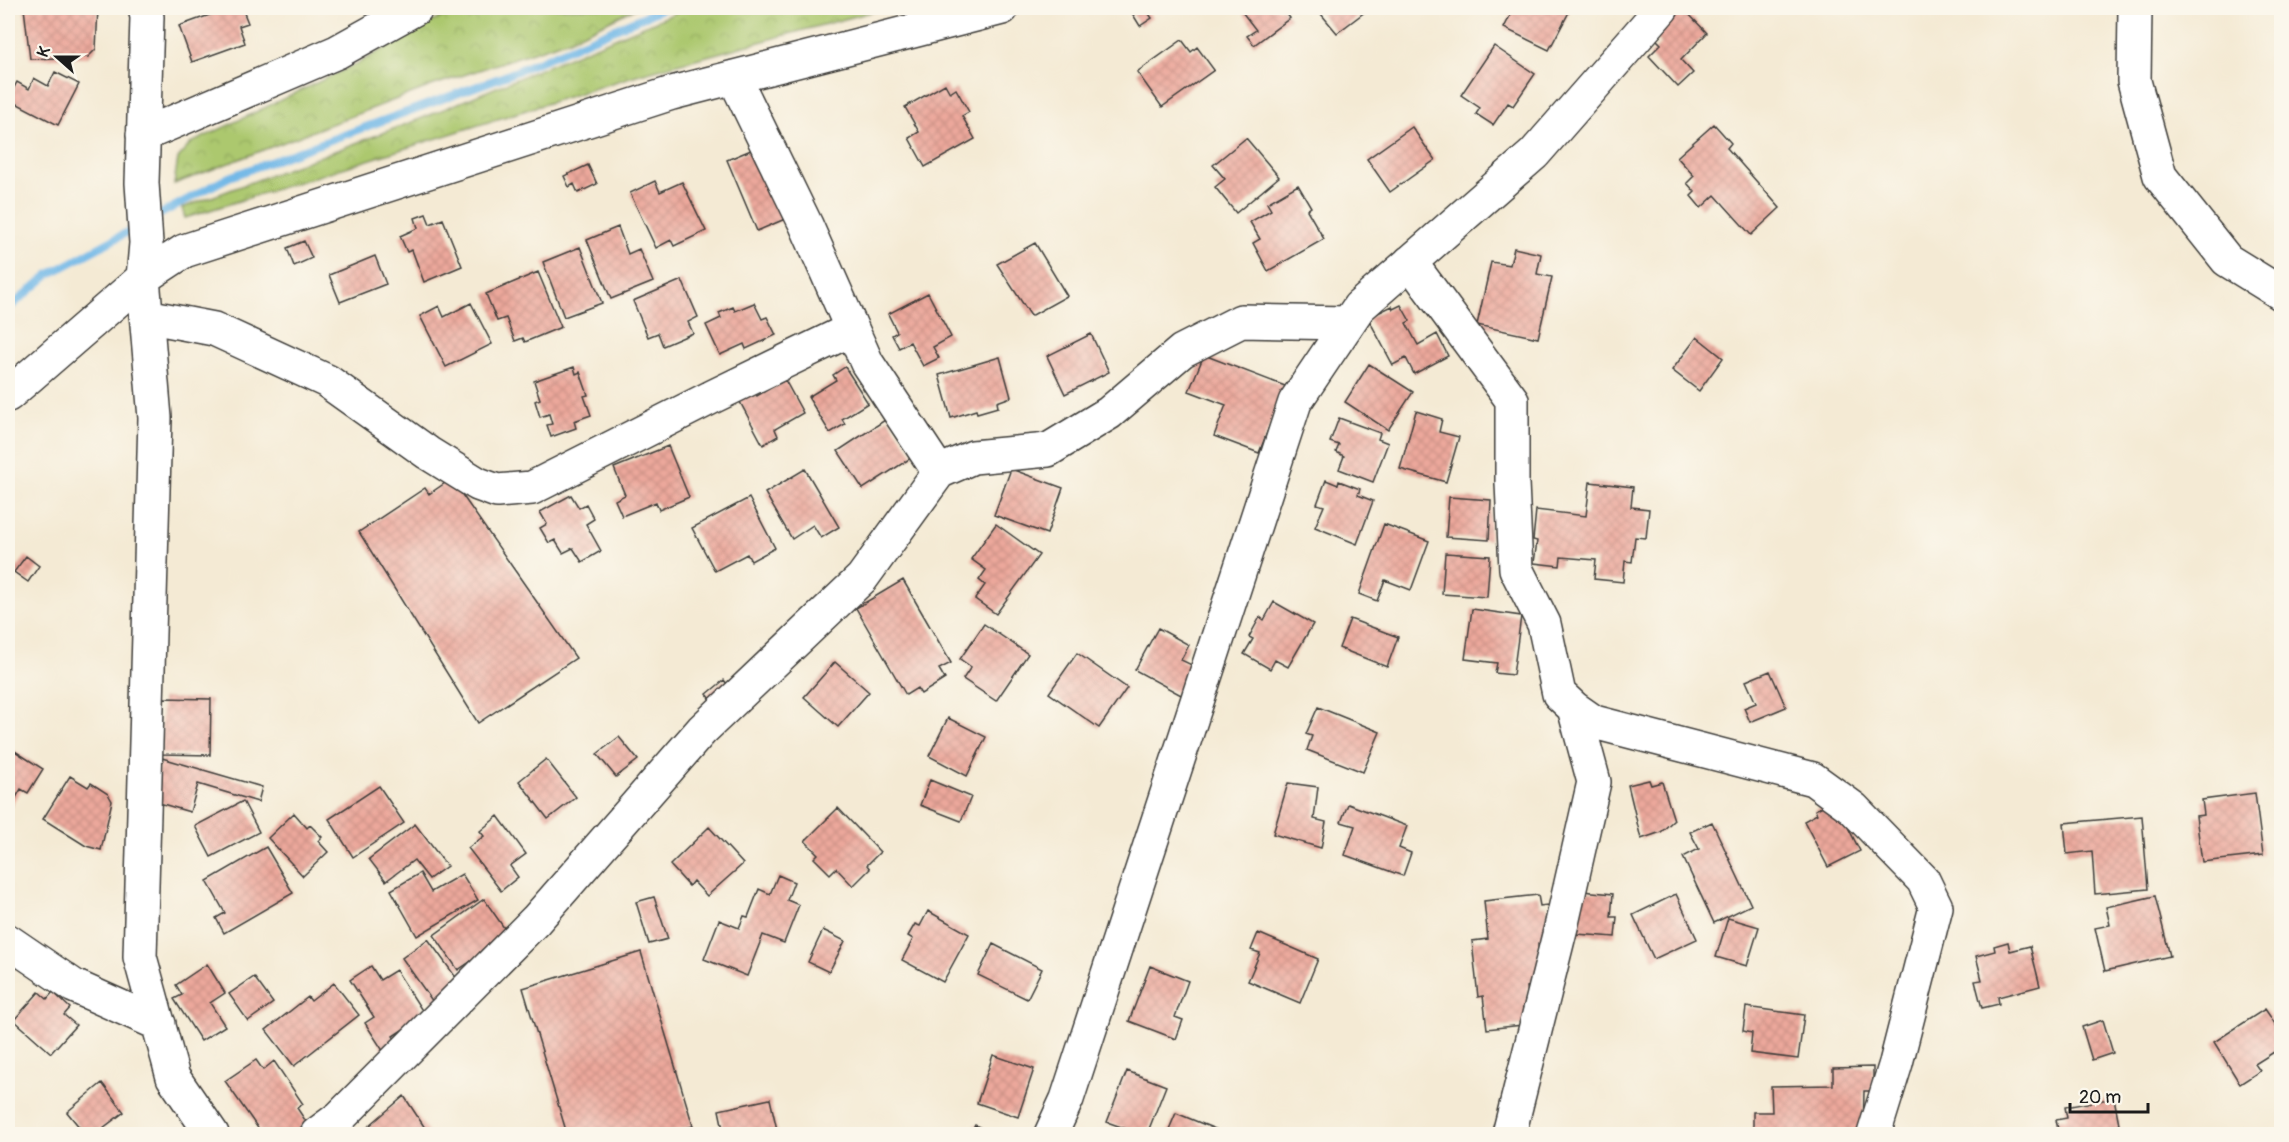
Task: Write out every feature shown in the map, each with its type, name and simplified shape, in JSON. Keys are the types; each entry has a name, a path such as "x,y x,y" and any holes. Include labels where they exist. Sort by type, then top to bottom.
{"street":[{"path":"145,8 147,17 142,183 146,243 143,278 155,418 140,957 173,1077 212,1134"},
{"path":"143,135 337,52 416,8"},
{"path":"8,395 143,278 184,251 672,93 1002,8"},
{"path":"1051,1134 1067,1099 1295,402 1359,307 1534,154 1662,8"},
{"path":"2135,8 2134,81 2160,176 2228,260 2282,294"},
{"path":"734,77 806,225 867,363 939,472"},
{"path":"1410,262 1512,400 1512,483 1516,569 1544,624 1559,694 1594,722 1813,780 1853,808 1923,880 1936,907 1896,1063 1874,1134"},
{"path":"146,316 214,329 327,381 428,453 478,484 497,491 532,488 852,328"},
{"path":"317,1134 340,1117 536,920 702,729 862,578 939,472 973,457 1048,450 1109,413 1182,351 1241,321 1348,323"},
{"path":"1509,1134 1594,782 1574,708"},
{"path":"8,941 74,986 159,1024"}],"green space":[{"path":"457,8 636,8 569,40 431,86 174,184 178,158 191,143 358,63"},
{"path":"687,8 886,8 640,74 185,218 182,208 420,119"}],"building":[{"path":"24,8 98,8 96,49 88,57 30,59"},
{"path":"229,8 242,8 248,23 239,26 245,43 192,62 179,26"},
{"path":"1145,8 1152,18 1140,26 1132,13"},
{"path":"1239,8 1282,8 1290,18 1254,45 1247,36 1256,30"},
{"path":"1316,8 1370,8 1337,33"},
{"path":"1514,8 1560,8 1569,12 1549,50 1504,28"},
{"path":"1680,8 1683,8 1707,33 1681,60 1693,73 1678,87 1649,56 1661,44 1652,35"},
{"path":"1182,40 1191,52 1197,47 1214,70 1162,107 1137,72"},
{"path":"1494,46 1535,74 1513,106 1508,103 1493,125 1476,114 1480,108 1461,95"},
{"path":"55,72 79,84 58,125 8,99 17,82 29,89 34,78 48,86"},
{"path":"945,84 950,93 956,89 969,112 962,116 975,139 925,167 909,138 919,132 905,107"},
{"path":"1714,124 1731,143 1727,148 1780,208 1751,235 1715,195 1701,208 1691,196 1695,192 1687,183 1694,176 1677,157"},
{"path":"1412,127 1435,160 1390,192 1367,159"},
{"path":"1246,138 1279,177 1236,213 1215,187 1225,179 1213,165"},
{"path":"763,145 792,216 757,231 727,160"},
{"path":"588,165 597,184 578,193 574,184 569,187 564,176"},
{"path":"655,181 660,192 682,182 706,231 674,246 671,240 656,248 630,193"},
{"path":"1298,185 1311,207 1307,210 1324,239 1268,271 1253,243 1260,239 1250,222 1271,210 1267,203"},
{"path":"426,214 430,224 443,219 462,266 424,282 412,250 407,252 400,236 418,228 415,218"},
{"path":"618,227 628,254 639,249 653,282 611,299 587,240"},
{"path":"304,241 312,258 294,266 287,248"},
{"path":"1035,243 1067,296 1031,316 997,264"},
{"path":"580,247 602,303 564,317 543,262"},
{"path":"1514,248 1541,254 1537,274 1552,277 1538,338 1477,325 1491,262 1510,265"},
{"path":"375,256 386,284 340,302 329,275"},
{"path":"538,272 561,327 525,342 523,338 515,341 506,318 497,321 486,294"},
{"path":"682,280 698,317 688,322 693,333 663,346 658,333 648,337 633,301"},
{"path":"928,293 951,337 933,347 939,358 923,366 910,342 899,348 892,335 897,332 888,314"},
{"path":"471,303 492,344 446,367 420,316 439,306 444,317"},
{"path":"754,303 762,319 767,317 776,335 746,349 744,344 720,355 706,325 721,318 719,313 733,307 735,311"},
{"path":"1401,305 1410,321 1406,323 1418,345 1437,334 1448,356 1414,374 1406,358 1393,365 1368,318 1392,306 1393,309"},
{"path":"1091,334 1109,372 1065,394 1047,356"},
{"path":"1697,337 1723,358 1699,391 1672,370"},
{"path":"1204,355 1285,386 1259,453 1214,436 1226,405 1189,391"},
{"path":"1000,357 1011,397 997,402 998,407 977,413 976,410 951,418 939,375"},
{"path":"1369,364 1413,392 1388,430 1345,402"},
{"path":"574,367 576,374 580,372 588,395 584,396 591,415 574,421 576,428 551,437 547,425 552,424 549,414 540,417 535,401 540,399 534,381"},
{"path":"845,367 868,403 842,419 845,424 830,433 808,397 836,380 833,375"},
{"path":"785,380 803,413 775,429 778,436 763,445 739,400 755,391 757,396"},
{"path":"1416,411 1442,419 1439,432 1459,437 1446,482 1400,469"},
{"path":"888,418 914,456 863,489 838,451"},
{"path":"1339,418 1380,433 1378,439 1388,443 1373,482 1339,469 1344,456 1336,452 1339,445 1330,442"},
{"path":"668,446 689,497 659,510 656,502 622,516 615,500 625,495 614,468"},
{"path":"805,469 839,527 821,538 813,525 792,539 765,493"},
{"path":"1011,469 1063,488 1047,534 994,515"},
{"path":"451,479 576,658 478,723 359,532 425,488 429,494"},
{"path":"1326,480 1338,485 1339,481 1360,489 1358,495 1373,501 1357,544 1315,527 1324,506 1317,504"},
{"path":"1590,482 1633,487 1631,507 1649,509 1646,538 1635,537 1632,562 1625,561 1623,582 1594,579 1596,560 1561,557 1560,566 1534,563 1537,541 1533,540 1536,510 1586,516"},
{"path":"571,495 579,508 586,504 594,519 586,524 601,551 582,562 573,548 563,553 555,540 549,543 540,528 547,524 540,512"},
{"path":"1449,497 1491,500 1489,540 1446,537"},
{"path":"749,498 775,548 751,561 747,554 715,571 692,528"},
{"path":"996,524 1039,555 996,614 975,599 985,585 979,580 986,570 971,559"},
{"path":"1384,524 1429,541 1411,590 1385,580 1377,601 1359,594"},
{"path":"1445,553 1490,556 1487,597 1442,594"},
{"path":"26,556 39,566 28,582 14,572"},
{"path":"903,580 951,663 939,669 945,679 921,694 917,688 906,695 856,608"},
{"path":"1274,602 1313,624 1288,667 1275,660 1270,669 1244,654 1253,639 1249,637 1260,617 1264,620"},
{"path":"1472,609 1521,616 1513,675 1495,673 1497,663 1465,659"},
{"path":"1350,619 1398,637 1387,667 1339,648"},
{"path":"984,624 1028,654 996,701 963,679 971,667 960,659"},
{"path":"1158,628 1189,645 1181,660 1196,667 1181,695 1135,670"},
{"path":"1077,653 1127,688 1099,728 1049,693"},
{"path":"835,662 869,692 838,727 804,697"},
{"path":"1770,671 1786,707 1750,722 1744,708 1756,703 1746,681"},
{"path":"724,680 735,695 718,708 707,694"},
{"path":"162,698 211,699 210,755 161,754"},
{"path":"1318,707 1380,732 1363,772 1307,750 1312,736 1306,734"},
{"path":"948,718 986,737 967,776 929,756"},
{"path":"619,737 638,760 616,777 597,754"},
{"path":"10,748 43,769 28,793 21,789 8,811 8,752"},
{"path":"162,758 262,787 258,802 198,784 190,812 149,800"},
{"path":"546,759 576,797 548,819 519,781"},
{"path":"70,776 88,787 91,783 108,794 112,801 101,850 86,846 43,819"},
{"path":"930,780 971,797 961,821 920,805"},
{"path":"1649,780 1651,785 1662,782 1674,820 1661,832 1641,839 1628,785"},
{"path":"1288,783 1318,787 1314,819 1326,822 1321,848 1273,834"},
{"path":"379,786 404,823 353,857 329,819"},
{"path":"2255,793 2263,855 2202,862 2196,816 2204,815 2202,800"},
{"path":"1834,800 1860,851 1828,867 1804,821 1817,814 1815,810"},
{"path":"243,801 259,832 211,857 195,826"},
{"path":"1348,804 1407,826 1399,848 1411,853 1403,876 1345,855 1355,826 1341,822"},
{"path":"838,808 880,852 867,865 870,869 853,886 836,868 830,874 814,858 818,854 805,841"},
{"path":"294,813 307,828 310,825 322,837 318,841 328,852 303,876 268,838"},
{"path":"498,816 526,854 510,866 518,877 501,891 468,848 484,836 480,831"},
{"path":"2142,816 2148,889 2095,894 2092,851 2067,854 2064,823"},
{"path":"1712,822 1751,905 1714,923 1683,857 1699,849 1690,832"},
{"path":"415,824 447,866 429,879 414,860 386,881 369,859"},
{"path":"709,827 743,864 707,896 693,881 689,886 670,865"},
{"path":"266,847 293,893 224,933 216,918 225,913 207,881"},
{"path":"420,873 431,892 462,874 478,900 417,936 391,890"},
{"path":"778,875 794,882 787,900 799,905 784,943 763,935 747,976 704,959 719,920 739,928 744,916 748,917 759,889 770,894"},
{"path":"1582,891 1613,894 1611,917 1617,917 1615,937 1577,934"},
{"path":"1676,894 1697,939 1654,959 1633,915"},
{"path":"1538,895 1540,906 1547,905 1551,939 1538,944 1542,985 1527,987 1531,1024 1487,1029 1483,996 1478,997 1472,941 1488,939 1484,901"},
{"path":"2155,896 2170,956 2105,971 2095,928 2110,925 2106,907"},
{"path":"654,897 668,939 649,944 636,902"},
{"path":"484,899 509,935 458,970 434,935"},
{"path":"928,911 969,934 943,982 902,960 913,939 908,936 915,924 920,926"},
{"path":"1728,918 1759,927 1747,966 1716,957"},
{"path":"823,930 845,941 829,972 808,962"},
{"path":"1258,933 1318,959 1300,1003 1248,981 1260,953 1251,950"},
{"path":"428,939 460,983 433,1002 402,958"},
{"path":"2008,942 2010,951 2030,946 2040,986 1998,997 1999,1004 1982,1008 1975,981 1982,980 1976,956 1995,951 1994,946"},
{"path":"993,944 1042,969 1027,999 978,975"},
{"path":"641,952 693,1126 666,1134 567,1134 523,988"},
{"path":"207,964 225,993 210,1003 225,1026 201,1041 174,999 182,995 176,985"},
{"path":"371,966 380,980 396,970 425,1015 393,1036 401,1047 387,1057 365,1023 374,1017 350,980"},
{"path":"1150,966 1188,981 1175,1017 1183,1020 1176,1039 1129,1021"},
{"path":"254,977 273,1003 248,1021 229,994"},
{"path":"334,983 359,1015 294,1066 266,1030 308,997 311,1001"},
{"path":"39,992 47,999 53,992 70,1008 64,1015 76,1025 51,1053 14,1020"},
{"path":"1746,1007 1804,1015 1798,1059 1750,1053 1752,1033 1743,1031"},
{"path":"2265,1009 2282,1034 2282,1047 2255,1064 2260,1071 2240,1084 2214,1042"},
{"path":"2103,1020 2113,1053 2092,1060 2082,1027"},
{"path":"993,1055 1034,1069 1018,1117 977,1103"},
{"path":"256,1060 263,1070 274,1061 303,1104 297,1108 307,1123 292,1134 262,1134 225,1081"},
{"path":"1873,1067 1873,1091 1864,1091 1863,1134 1753,1134 1753,1112 1772,1112 1771,1086 1833,1085 1833,1068"},
{"path":"1127,1071 1166,1086 1147,1134 1107,1122"},
{"path":"102,1083 124,1112 95,1134 85,1134 67,1112"},
{"path":"404,1096 429,1134 364,1134 362,1132"},
{"path":"2114,1098 2121,1134 2059,1134 2056,1120 2067,1118 2065,1107"},
{"path":"770,1099 778,1134 724,1134 719,1110"},
{"path":"1176,1113 1220,1131 1219,1134 1167,1134"},
{"path":"975,1125 993,1134 970,1134"}],"waterway":[{"path":"153,218 229,177 505,76 664,8"},
{"path":"8,309 48,275 137,227"}]}
